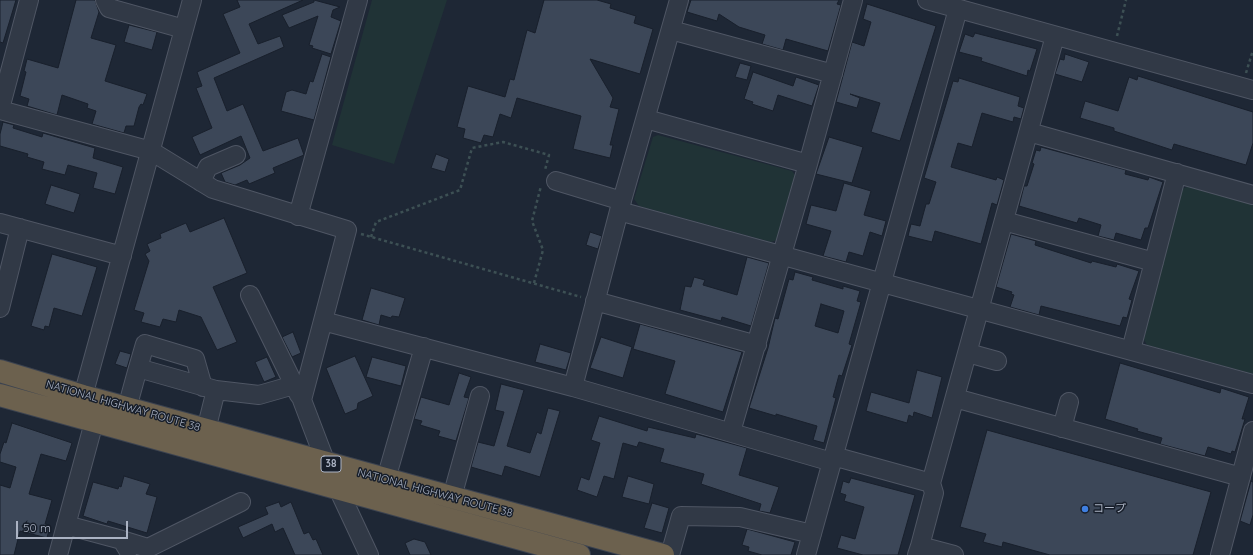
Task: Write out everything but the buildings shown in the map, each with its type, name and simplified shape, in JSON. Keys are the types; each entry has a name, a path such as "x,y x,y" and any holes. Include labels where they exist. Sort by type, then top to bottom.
{"highway":[{"name":"NATIONAL HIGHWAY ROUTE 38","path":"0,371 83,396 663,555"},
{"name":"NATIONAL HIGHWAY ROUTE 38","path":"0,395 579,555"}],"street":[{"path":"30,0 0,109 151,151 213,189 347,230 322,321 298,392"},
{"path":"105,0 109,8 184,29"},
{"path":"58,555 94,422 83,396 192,0"},
{"path":"298,216 358,0"},
{"path":"573,387 595,301 671,30 678,0"},
{"path":"731,432 783,255 853,0"},
{"path":"927,0 1248,89"},
{"path":"806,555 883,283 958,9"},
{"path":"671,30 833,74"},
{"path":"954,555 918,550 934,493 931,483 1055,36"},
{"path":"646,119 808,164"},
{"path":"1029,132 1253,195"},
{"path":"201,182 208,167 236,155"},
{"path":"1131,350 1177,173"},
{"path":"547,181 621,206 783,255 1253,384"},
{"path":"1004,221 1154,262"},
{"path":"0,223 122,256"},
{"path":"0,308 20,228"},
{"path":"250,295 298,392 326,463 369,555"},
{"path":"595,301 757,346"},
{"path":"322,321 573,387 832,459 931,483"},
{"path":"127,408 145,344 195,359 210,388 206,430"},
{"path":"386,479 424,347"},
{"path":"968,353 997,361"},
{"path":"138,368 210,388 258,395 298,392"},
{"path":"452,497 480,396"},
{"path":"955,398 1241,477"},
{"path":"1062,428 1069,402"},
{"path":"1220,555 1253,431"},
{"path":"66,525 126,548 148,548 241,502"},
{"path":"670,555 681,516 740,517 812,534"}],"path":[{"path":"1112,52 1126,0"},
{"path":"1248,89 1253,50"},
{"path":"371,237 376,222 460,190 472,148 503,142 549,155 547,181 532,221 543,250 534,284"},
{"path":"347,230 595,301"}],"green space":[{"path":"372,0 447,0 394,164 332,145"},
{"path":"658,135 792,171 795,175 777,240 771,242 639,206 634,199 653,137"},
{"path":"1189,186 1253,203 1253,374 1147,345 1143,338 1182,189"}],"place":[{"name":"コープ","path":"1085,509"}]}
